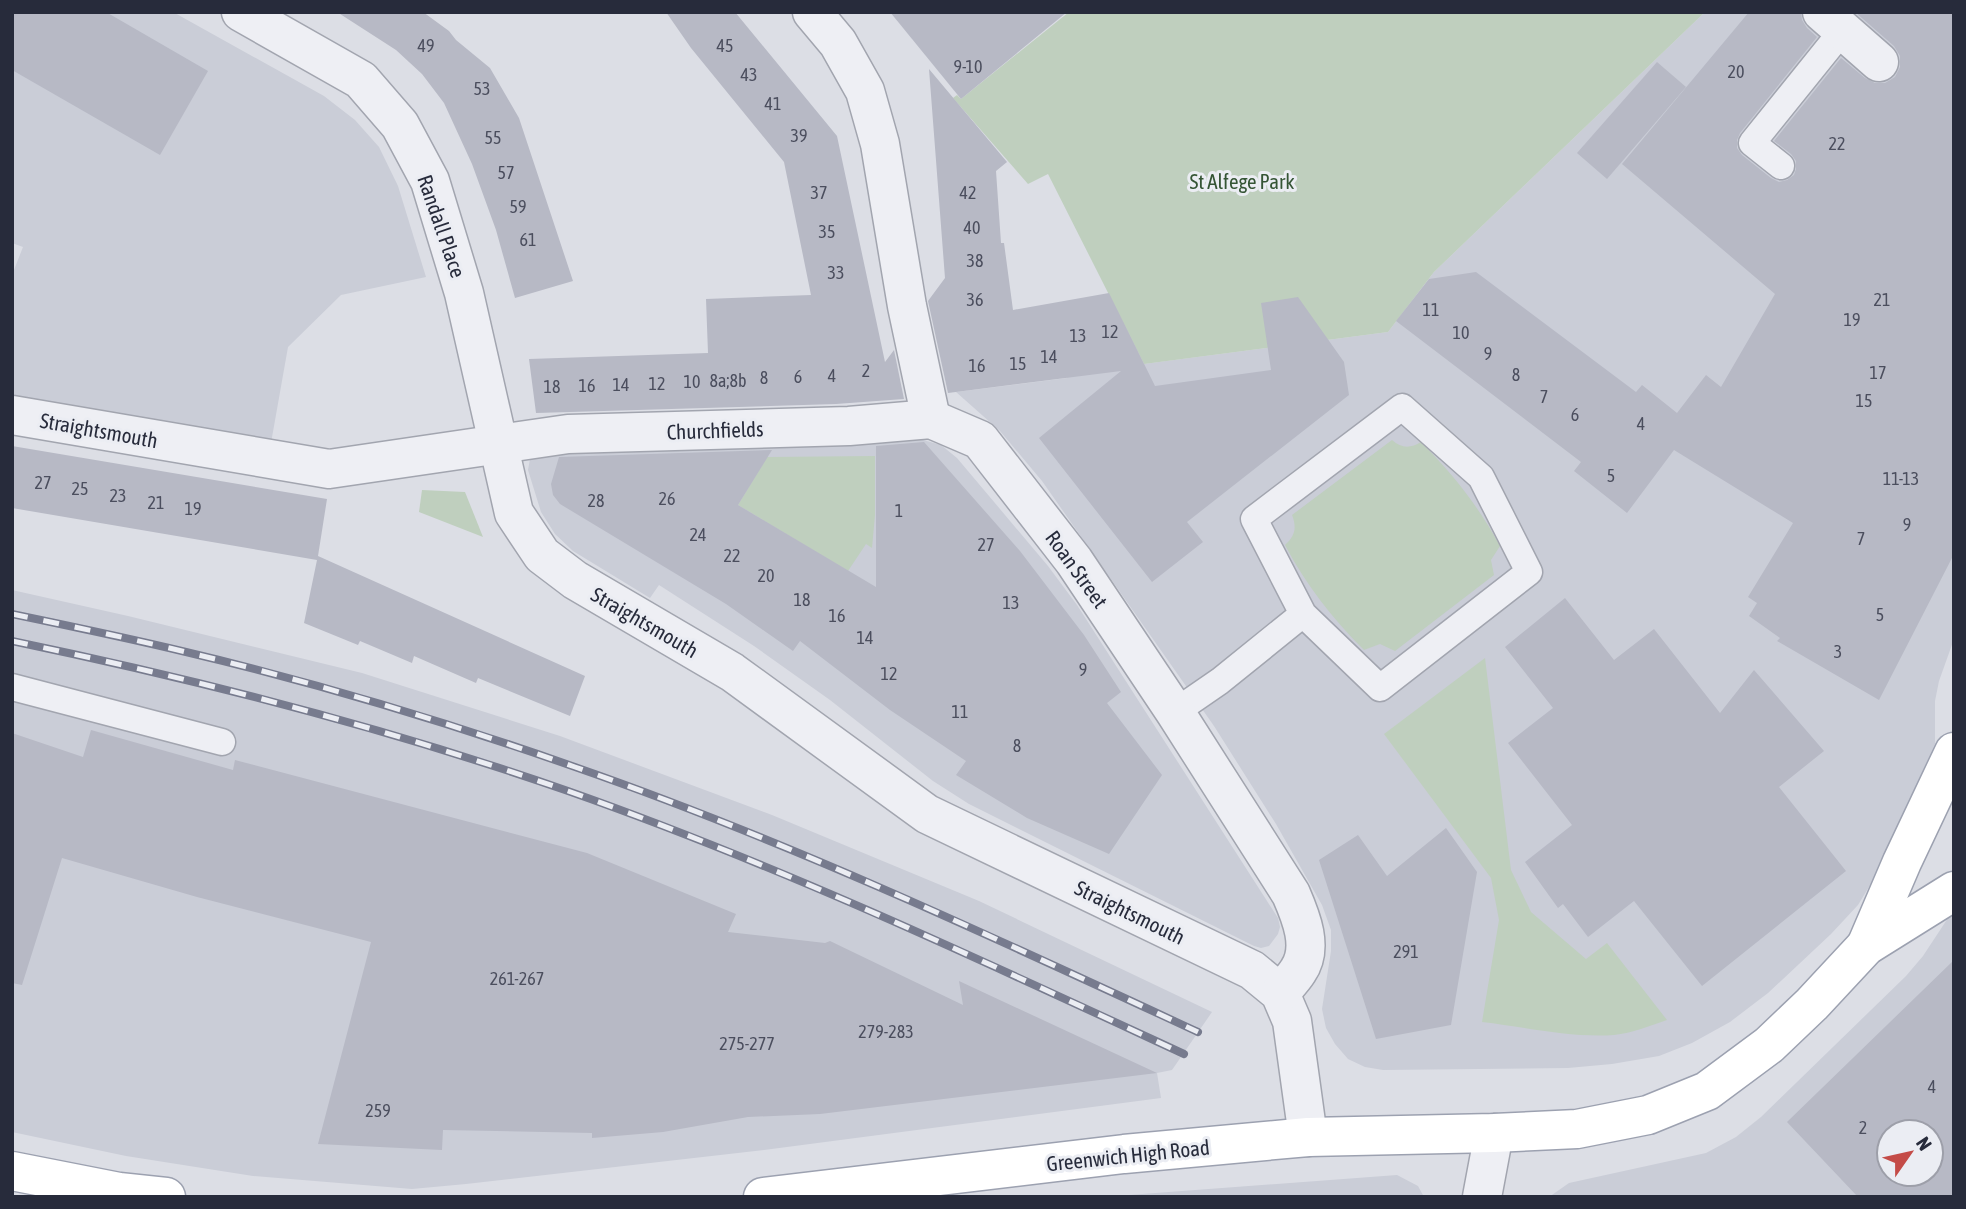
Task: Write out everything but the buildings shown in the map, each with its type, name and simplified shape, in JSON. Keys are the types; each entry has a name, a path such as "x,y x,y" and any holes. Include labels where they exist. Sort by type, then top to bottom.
{"main road":[{"path":"1866,946 1954,752"},
{"path":"1866,946 1954,891"},
{"name":"Greenwich High Road","path":"763,1197 1124,1154 1308,1137 1577,1129 1648,1115 1707,1091 1769,1045 1866,946"},
{"path":"12,1171 119,1192 166,1197"}],"street":[{"name":"Randall Place","path":"241,12 361,80 400,125 430,181 464,293 499,443"},
{"path":"812,12 838,43 865,91 877,131 906,306 931,419"},
{"path":"1833,21 1879,62"},
{"name":"Straightsmouth","path":"12,415 328,468 499,443 514,513 542,555 575,580 732,672 927,814 1252,970 1280,993"},
{"name":"Churchfields","path":"499,443 568,434 849,426 931,419"},
{"name":"Roan Street","path":"931,419 980,440 1074,561 1175,712 1284,883 1298,910 1304,928 1306,948 1301,968 1280,993"},
{"path":"1280,993 1295,1034 1308,1137"},
{"path":"1482,1197 1494,1133"}],"lane":[{"path":"1781,166 1752,143 1833,21"},
{"path":"1402,407 1481,477 1529,572 1380,688 1303,614 1254,519 1402,407"},
{"path":"1175,712 1220,681 1303,614"},
{"path":"12,687 222,742"}],"shaded area":[{"path":"12,12 173,12 324,96 355,120 379,147 398,186 426,277 341,295 288,347 271,443 12,397 12,275 23,247 12,243"},
{"path":"1705,12 1954,12 1954,639 1935,701 1935,744 1875,877 1858,905 1768,993 1730,1022 1692,1043 1659,1056 1612,1064 1568,1068 1383,1070 1365,1067 1348,1059 1326,1028 1322,1009 1331,951 1331,930 1322,905 1276,824 1214,726 1042,481 1000,431 956,392 1067,378 1067,374 1388,332 1434,272"},
{"path":"923,440 941,445 957,458 1048,566 1077,605 1278,918 1278,934 1269,946 1254,946 969,804 933,781 830,700 754,646 659,585 650,598 573,551 555,534 541,512 528,470 530,459 555,448"},
{"path":"12,590 362,673 560,736 772,815 979,901 1212,1012 1172,1070 1157,1073 1161,1098 764,1150 466,1184 412,1189 253,1176 126,1156 12,1132"},
{"path":"1954,915 1954,1197 1549,1197 1569,1183 1706,1153 1736,1137 1761,1117 1906,976 1948,918"},
{"path":"1397,1175 1418,1186 1424,1197 1102,1197"}],"green space":[{"name":"St Alfege Park","path":"1069,12 1705,12 1434,272 1388,332 1144,364 1048,174 1028,184 953,98 957,95 961,99"},
{"path":"1392,440 1406,447 1421,442 1465,491 1500,546 1491,560 1494,575 1395,651 1380,644 1364,650 1320,601 1285,545 1294,532 1292,515"},
{"path":"875,456 872,548 866,544 848,571 738,505 767,457"},
{"path":"422,490 465,492 483,537 419,512"},
{"path":"1485,658 1511,870 1531,912 1586,959 1607,943 1667,1020 1627,1033 1598,1036 1482,1022 1499,920 1491,878 1384,734"}],"railway":[{"path":"12,614 164,647 333,690 479,734 575,767 812,858 1198,1032"},
{"path":"12,641 293,707 431,746 568,791 802,882 956,949 1184,1054"}]}
